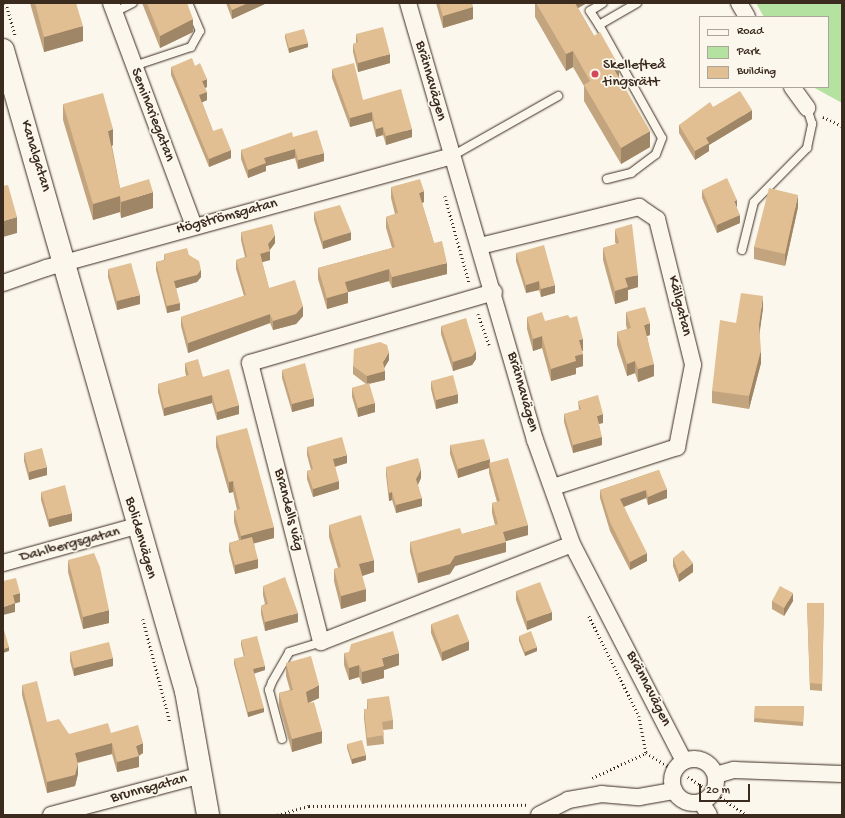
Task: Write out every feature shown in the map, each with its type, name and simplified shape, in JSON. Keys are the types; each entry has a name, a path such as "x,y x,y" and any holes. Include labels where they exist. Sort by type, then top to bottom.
{"main road":[{"name":"Kanalgatan","path":"3,50 66,263"},
{"name":"Bolidenvägen","path":"66,263 136,526 186,691 208,815"}],"street":[{"name":"Brännavägen","path":"408,3 452,156 494,292 535,440 572,544 684,761"},
{"path":"739,3 746,16"},
{"name":"Seminariegatan","path":"113,7 194,226"},
{"path":"793,88 807,108"},
{"name":"Högströmsgatan","path":"3,282 194,226 452,156"},
{"name":"Källgatan","path":"480,246 639,208 657,219 693,366 676,446 552,487"},
{"name":"Brandells väg","path":"321,642 250,363 494,292"},
{"name":"Dahlbergsgatan","path":"3,563 136,526"},
{"path":"321,642 572,544"},
{"path":"674,791 672,776 684,761 703,760 716,775"},
{"path":"716,775 734,770 842,774"},
{"name":"Brunnsgatan","path":"51,815 201,775"},
{"path":"537,813 575,799 601,794 639,797 674,791 689,802 705,808 713,792 716,775"}],"lane":[{"path":"113,7 133,3"},
{"path":"134,66 191,47 200,30 188,3"},
{"path":"603,3 590,11 662,138 656,154 650,159 631,173 607,179"},
{"path":"598,25 636,3"},
{"path":"452,156 558,96"},
{"path":"742,250 754,202 807,148 812,124 807,108"},
{"path":"282,739 269,690 272,682 289,652 321,642"}],"path":[{"path":"277,815 309,806 530,805 537,813"}],"green space":[{"path":"756,3 842,3 842,103 815,88 829,88 829,16 763,16"}],"building":[{"path":"35,3 76,3 83,26 44,37"},
{"path":"147,3 187,3 193,19 160,36"},
{"path":"229,3 248,3 232,10"},
{"path":"439,3 472,3 473,7 443,16"},
{"path":"536,3 575,3 594,36 600,32 619,66 614,69 650,131 621,148 584,85 590,81 573,51 566,54"},
{"path":"383,27 390,54 358,63 353,44 358,42 356,34"},
{"path":"304,29 308,43 289,48 285,34"},
{"path":"192,58 195,66 200,63 207,79 202,81 207,92 199,95 213,131 222,128 231,150 209,159 171,67"},
{"path":"354,63 363,100 401,89 412,129 386,136 383,127 376,129 372,112 350,118 332,69"},
{"path":"740,91 752,110 706,138 709,143 695,151 679,125 710,102 713,107"},
{"path":"103,93 113,129 108,131 120,188 149,179 153,192 121,202 120,196 93,204 63,104"},
{"path":"317,130 324,153 298,160 295,149 264,158 266,163 248,170 241,150 292,132 293,137"},
{"path":"727,178 737,200 734,201 740,215 717,225 702,190"},
{"path":"420,179 424,191 419,193 434,243 442,241 447,263 392,277 389,269 345,282 348,292 327,298 318,268 395,247 386,217 398,213 391,187"},
{"path":"8,185 17,217 3,221 3,186"},
{"path":"769,188 798,195 785,254 754,247"},
{"path":"340,205 351,232 323,241 314,212"},
{"path":"272,224 275,235 268,244 270,251 247,257 241,232"},
{"path":"632,224 638,275 625,278 628,287 615,291 603,248 619,243 615,229"},
{"path":"544,245 555,285 541,289 539,281 526,285 516,253"},
{"path":"187,248 189,255 199,261 201,270 197,275 174,281 180,303 167,306 156,262 165,260 164,254"},
{"path":"260,253 269,288 295,280 303,306 296,314 273,321 270,314 188,343 181,317 246,295 236,260"},
{"path":"131,263 140,295 117,301 108,269"},
{"path":"741,293 763,296 759,325 761,350 749,396 712,391 720,320 736,323"},
{"path":"645,307 650,323 644,325 654,364 638,369 635,361 627,364 617,332 631,328 626,312"},
{"path":"542,312 545,321 568,315 570,318 577,316 583,339 579,340 583,354 575,356 576,361 551,369 542,336 533,339 527,317"},
{"path":"466,318 476,351 472,356 453,362 441,326"},
{"path":"380,342 387,345 389,352 383,362 385,371 367,376 353,366 354,349"},
{"path":"198,359 203,377 229,369 239,405 217,412 212,395 164,408 158,384 189,375 185,363"},
{"path":"305,363 314,398 292,404 282,370"},
{"path":"453,375 458,394 436,400 431,381"},
{"path":"369,383 375,403 358,408 352,388"},
{"path":"598,395 603,414 597,416 602,437 573,445 564,414 581,409 578,401"},
{"path":"247,428 274,527 241,536 234,511 240,509 233,481 229,482 216,436"},
{"path":"342,437 347,455 333,459 339,481 313,489 307,471 313,469 307,447"},
{"path":"484,439 490,459 458,469 450,445"},
{"path":"42,448 47,467 29,472 24,453"},
{"path":"418,458 421,469 416,479 422,498 396,505 392,492 389,493 386,467"},
{"path":"508,458 528,525 503,532 506,542 455,556 450,564 418,573 410,542 460,528 462,534 498,524 492,503 500,501 489,463"},
{"path":"659,470 667,489 648,497 646,490 620,499 647,553 630,562 610,522 600,490"},
{"path":"65,485 72,513 49,519 41,492"},
{"path":"361,515 374,560 359,564 366,589 341,596 334,569 341,567 329,525"},
{"path":"252,537 258,559 235,565 229,543"},
{"path":"683,550 693,563 679,574 673,558"},
{"path":"94,553 100,567 109,610 83,617 68,560"},
{"path":"285,577 298,613 265,622 261,606 268,604 263,586"},
{"path":"16,578 20,593 13,595 15,603 3,607 3,581"},
{"path":"540,582 552,612 527,621 516,591"},
{"path":"780,586 793,593 784,608 772,601"},
{"path":"807,603 824,603 822,684 810,683"},
{"path":"458,614 469,641 442,652 431,624"},
{"path":"3,630 9,647 3,649"},
{"path":"393,631 399,653 382,658 384,666 362,672 359,665 349,668 344,653 349,652 351,644"},
{"path":"531,631 537,647 525,652 519,636"},
{"path":"257,636 265,666 253,669 264,708 248,712 234,659 245,656 241,640"},
{"path":"109,642 113,658 74,668 70,652"},
{"path":"311,656 319,685 306,692 308,703 314,702 322,731 292,739 279,693 293,690 286,663"},
{"path":"37,681 47,722 59,719 69,734 108,723 111,733 138,725 143,743 136,746 139,756 117,762 112,743 75,753 78,764 75,775 47,782 22,685"},
{"path":"389,696 393,720 382,722 384,735 367,738 364,709 368,709 367,699"},
{"path":"755,706 804,706 803,722 754,718"},
{"path":"362,740 366,755 352,759 347,744"}],"place":[{"name":"Skellefteå tingsrätt","path":"595,74"}]}
